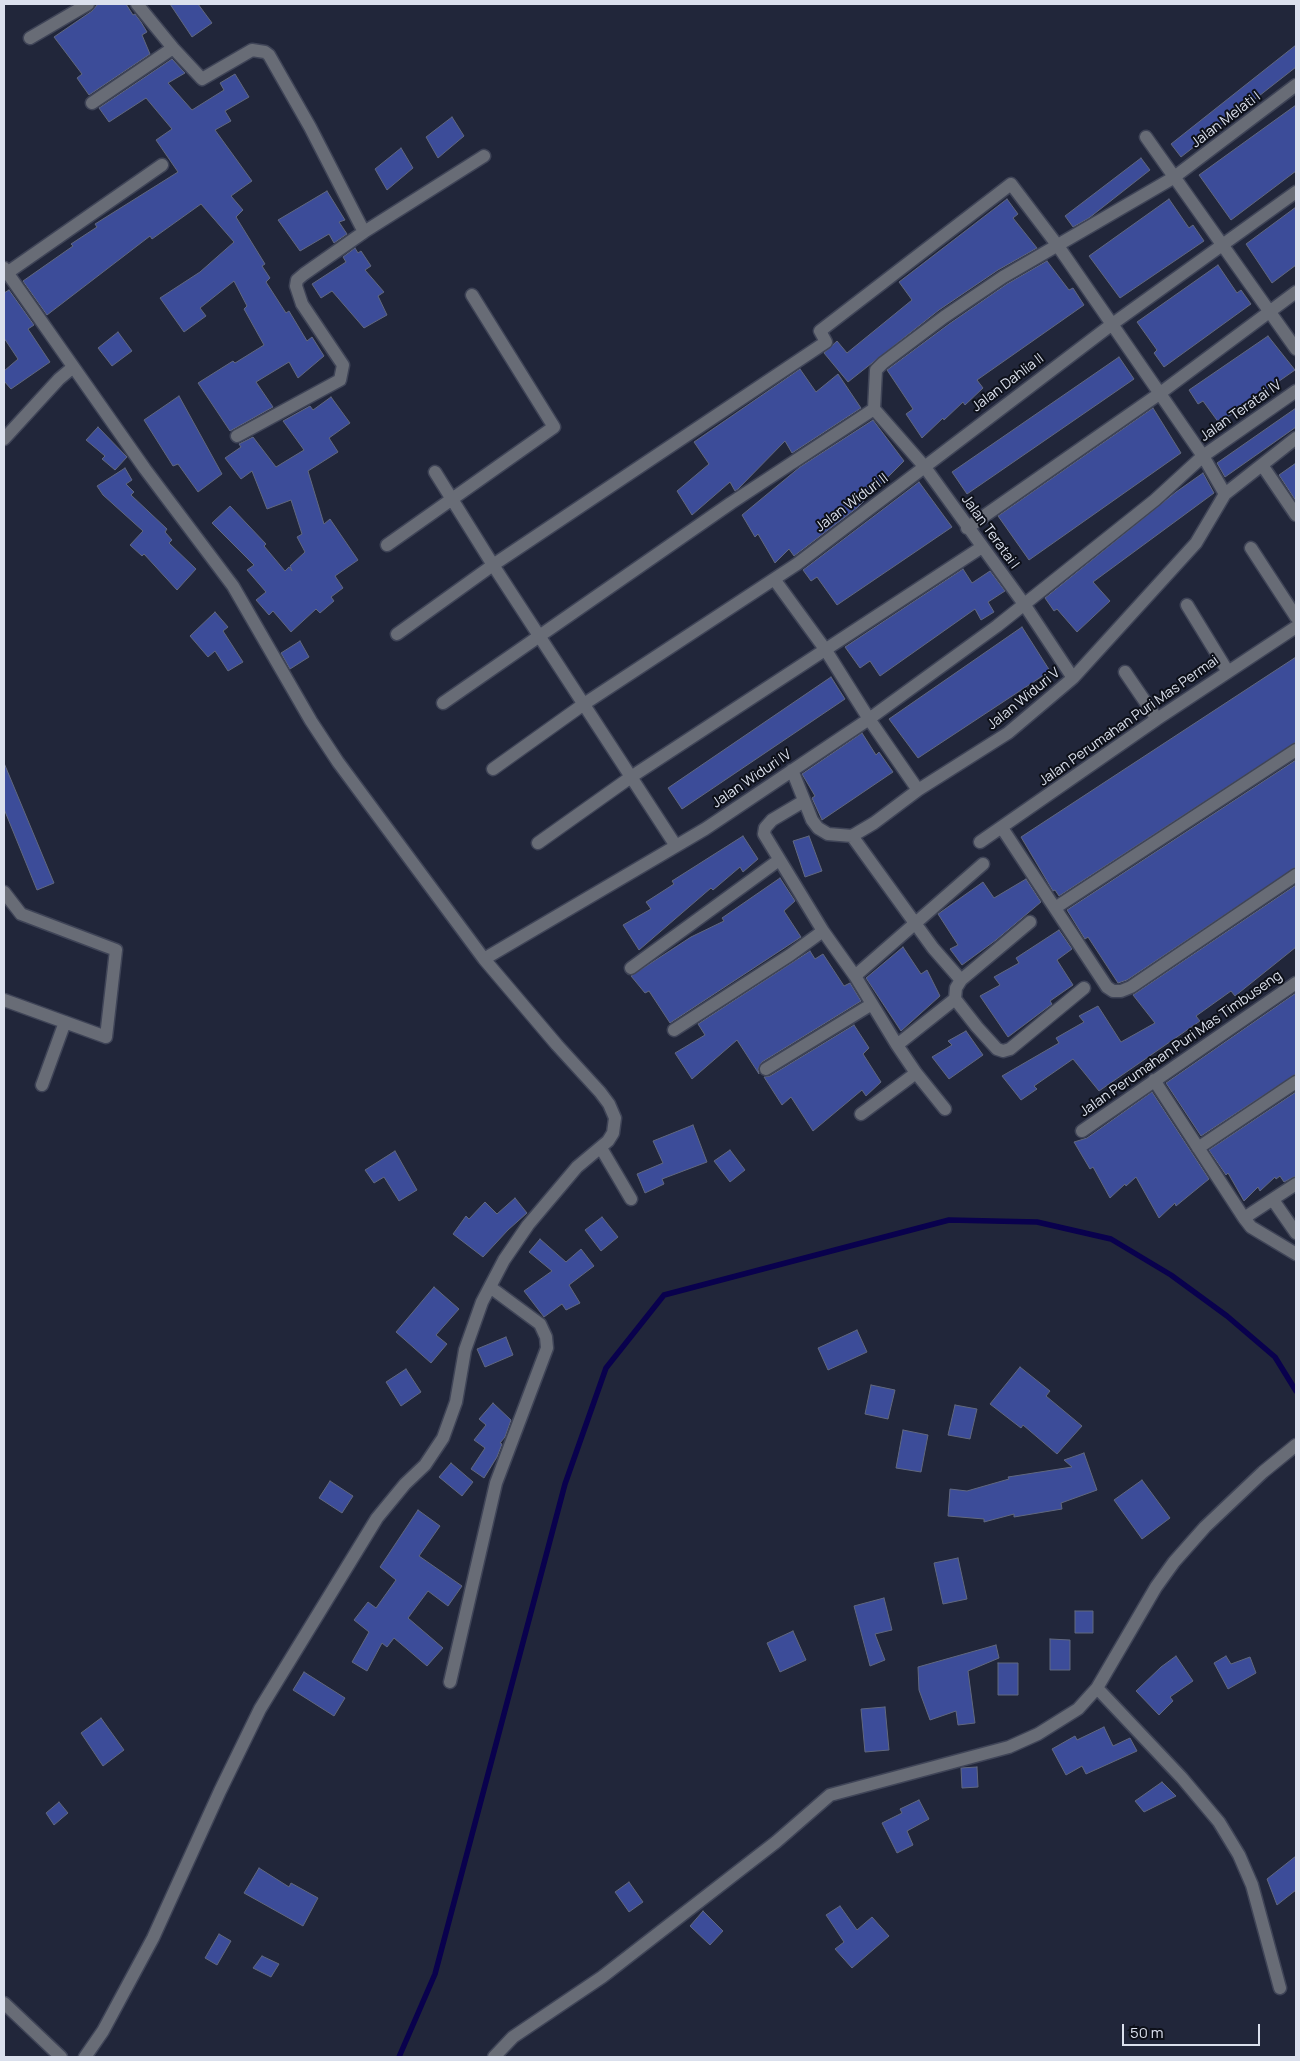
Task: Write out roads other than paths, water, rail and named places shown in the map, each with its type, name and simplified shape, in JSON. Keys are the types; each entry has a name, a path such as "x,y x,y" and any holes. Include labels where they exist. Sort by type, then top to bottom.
{"street":[{"path":"30,38 88,4"},
{"path":"137,4 173,48 202,79 252,50 265,52 269,55 303,114 364,232"},
{"path":"92,103 173,48"},
{"name":"Jalan Melati I","path":"1173,178 1296,85"},
{"path":"1146,137 1173,178 1296,349"},
{"path":"237,436 340,380 343,365 302,304 296,286 304,274 364,232 484,156"},
{"path":"85,2057 103,2031 160,1924 220,1791 260,1710 377,1518 395,1495 434,1454 443,1438 456,1402 465,1350 482,1302 504,1260 528,1225 577,1167 601,1148 613,1134 615,1126 615,1118 609,1104 484,959 425,882 311,721 233,586 72,368 49,330 6,271 162,165"},
{"path":"443,703 731,504 874,409 876,370 972,298 1003,277 1173,178"},
{"path":"397,634 493,564 826,342 820,331 1011,184 1058,246 1202,456 1225,494 1296,438"},
{"name":"Jalan Dahlia II","path":"924,466 1111,325 1296,192"},
{"path":"968,528 1159,394 1296,292"},
{"path":"387,545 554,427 472,295"},
{"path":"4,439 59,379 72,368"},
{"name":"Jalan Teratai IV","path":"1024,604 1155,500 1202,456 1296,391"},
{"name":"Jalan Teratai I","path":"874,409 924,466 1024,604 1073,678"},
{"path":"1262,464 1296,515"},
{"name":"Jalan Widuri II","path":"494,769 584,704 797,564 924,466"},
{"path":"435,472 676,846"},
{"name":"Jalan Widuri V","path":"852,836 874,823 918,790 1008,733 1073,678 1196,543 1225,494"},
{"path":"538,843 631,777 982,547"},
{"path":"1251,548 1296,616"},
{"path":"774,579 825,649 869,719 918,790"},
{"name":"Jalan Widuri IV","path":"484,959 676,846 792,770 869,719 1024,604"},
{"path":"1187,605 1228,672"},
{"name":"Jalan Perumahan Puri Mas Permai","path":"980,842 1157,719 1296,627"},
{"path":"1125,672 1157,719"},
{"path":"1055,908 1296,750"},
{"path":"792,770 812,820 818,828 828,834 852,836 914,922 961,980"},
{"path":"804,801 772,820 765,828 764,834 822,931 855,976 916,1073 944,1109"},
{"path":"1002,828 1107,987 1120,991 1131,987 1296,875"},
{"path":"631,968 779,860"},
{"path":"855,976 914,922 983,864"},
{"path":"4,892 21,914 116,950 106,1037 4,1000"},
{"path":"1030,922 961,980 954,993 955,999 992,1045 1003,1051 1010,1049 1084,988"},
{"path":"674,1030 790,956 822,931"},
{"name":"Jalan Perumahan Puri Mas Timbuseng","path":"1082,1131 1296,983"},
{"path":"897,1045 955,999"},
{"path":"766,1069 872,1004"},
{"path":"42,1085 65,1022"},
{"path":"861,1114 916,1073"},
{"path":"1154,1080 1251,1227 1296,1254"},
{"path":"1198,1148 1296,1082"},
{"path":"601,1148 631,1199"},
{"path":"1244,1218 1296,1184"},
{"path":"1273,1200 1296,1233"},
{"path":"450,1682 496,1483 547,1348 546,1337 540,1324 490,1287"},
{"path":"494,2057 513,2037 602,1977 776,1842 830,1795 1009,1746 1058,1724 1078,1709 1098,1688 1156,1587 1174,1562 1205,1527 1263,1472 1296,1445"},
{"path":"1098,1688 1182,1778 1219,1822 1239,1855 1252,1885 1280,1988"},
{"path":"4,2003 61,2057"}],"waterway":[{"path":"399,2057 435,1974 565,1484 606,1368 664,1295 949,1220 1037,1222 1111,1239 1171,1275 1227,1316 1275,1357 1296,1391"}]}
